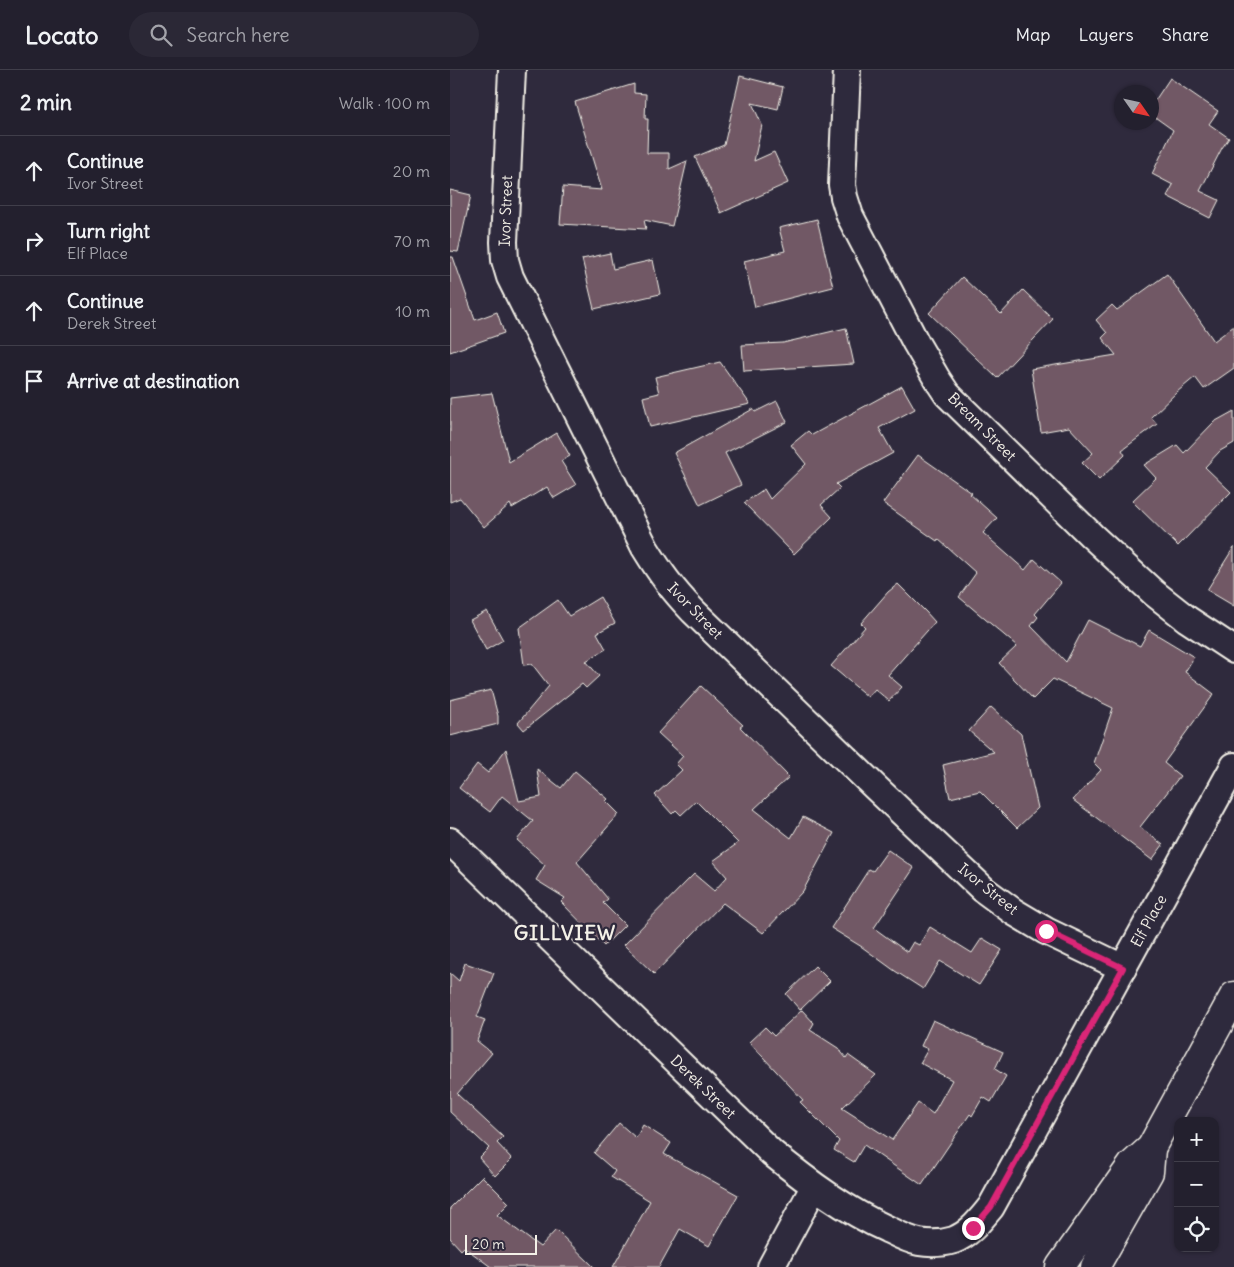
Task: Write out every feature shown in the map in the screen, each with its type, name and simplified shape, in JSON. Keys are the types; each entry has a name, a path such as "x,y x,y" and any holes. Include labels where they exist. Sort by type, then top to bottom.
{"main road":[{"path":"1060,1267 1132,1166 1151,1148 1234,996"},
{"path":"1095,1267 1149,1172 1151,1148"}],"street":[{"name":"Ivor Street","path":"512,70 504,242 505,260 510,277 659,571 672,590 984,890 1014,912 1046,931 1123,968"},
{"name":"Bream Street","path":"847,70 842,185 844,197 850,216 866,248 937,379 957,405 1092,536 1154,593 1187,619 1234,650"},
{"name":"Elf Place","path":"991,1207 1234,766"},
{"name":"Derek Street","path":"450,841 739,1122 772,1153 814,1186 871,1222 919,1242 938,1242 955,1239 973,1228 991,1207"},
{"path":"771,1267 814,1186"}],"building":[{"path":"740,76 783,87 778,109 752,103 762,125 754,161 774,152 788,183 721,213 695,157 724,145"},
{"path":"1170,78 1218,111 1209,124 1229,138 1200,191 1219,200 1210,218 1167,196 1173,185 1152,174 1173,130 1159,120 1159,94"},
{"path":"634,84 634,93 646,94 645,119 648,119 647,153 669,153 669,169 687,161 672,226 644,220 646,229 560,224 563,187 602,190 575,102"},
{"path":"450,190 471,195 458,252 450,251"},
{"path":"817,219 833,287 755,307 744,261 785,251 779,228"},
{"path":"610,253 613,269 653,260 660,294 594,309 582,259"},
{"path":"450,257 453,257 475,320 497,312 504,333 450,352"},
{"path":"1167,274 1214,341 1234,326 1234,368 1204,389 1195,377 1151,417 1157,424 1122,450 1125,455 1099,480 1082,463 1093,453 1069,427 1041,432 1031,369 1116,355 1102,338 1107,333 1096,320 1112,305 1117,310"},
{"path":"962,277 1001,314 1023,290 1053,319 997,378 929,313"},
{"path":"846,328 854,364 744,371 742,345 783,343"},
{"path":"720,362 750,404 650,427 643,397 659,393 655,377"},
{"path":"902,386 915,409 879,428 893,453 836,484 840,488 821,505 832,517 794,554 744,503 764,489 770,499 806,464 791,445 808,431 812,435"},
{"path":"492,393 509,462 557,433 570,456 561,461 576,485 554,498 547,487 512,508 510,504 484,527 460,498 450,502 450,398"},
{"path":"777,401 787,422 725,453 741,485 700,505 674,453 753,409 755,412"},
{"path":"1234,411 1234,443 1220,451 1205,467 1231,492 1178,546 1132,501 1156,478 1144,465 1177,445 1184,453 1214,422"},
{"path":"918,455 972,493 970,494 997,518 983,533 1025,570 1034,559 1061,583 1035,614 1038,617 1031,626 1066,662 1088,620 1140,646 1149,630 1194,657 1185,672 1214,694 1164,763 1180,776 1140,827 1163,845 1152,860 1073,800 1101,770 1094,763 1113,708 1053,679 1033,699 999,663 1017,646 959,597 976,573 938,539 937,541 883,503"},
{"path":"1234,547 1234,606 1207,590"},
{"path":"898,584 935,622 888,675 902,687 889,701 875,689 868,697 831,666 865,627 861,623 888,592"},
{"path":"600,597 615,623 597,633 606,649 586,661 599,676 586,688 582,684 524,730 518,723 549,686 532,664 524,665 519,628 558,600 569,616"},
{"path":"487,611 503,640 486,650 470,620"},
{"path":"701,686 743,725 740,727 789,777 754,809 791,838 803,817 834,833 803,891 763,933 723,903 654,974 624,945 694,874 714,891 727,877 713,861 738,843 696,801 681,815 676,810 672,814 655,795 682,770 676,764 683,756 658,733"},
{"path":"491,690 498,716 498,724 450,736 450,700"},
{"path":"991,707 1021,734 1038,808 1017,828 980,791 950,798 943,765 994,752 969,731"},
{"path":"506,749 519,801 541,797 537,769 561,788 575,771 608,799 606,801 619,814 577,862 608,899 603,903 625,925 604,946 561,902 565,898 536,880 545,865 517,840 533,821 502,796 490,812 459,788 477,764 488,773"},
{"path":"888,850 914,868 874,928 907,952 913,942 919,945 930,927 972,953 982,938 1002,950 979,985 940,961 923,989 831,928 869,869 873,871"},
{"path":"465,963 494,973 477,1017 485,1020 477,1041 492,1053 457,1094 503,1137 497,1143 512,1159 495,1176 479,1158 489,1148 450,1112 450,973 459,981"},
{"path":"815,966 830,981 800,1010 786,994"},
{"path":"802,1010 814,1023 810,1030 838,1048 846,1058 848,1055 876,1075 842,1108 892,1140 918,1103 933,1114 952,1080 920,1063 928,1049 921,1046 933,1020 1003,1052 995,1069 1006,1076 991,1102 983,1097 972,1116 970,1114 922,1185 864,1145 854,1162 834,1150 839,1141 800,1102 803,1100 749,1042 765,1027 774,1036"},
{"path":"619,1123 636,1138 643,1125 671,1143 664,1154 738,1195 709,1246 680,1229 659,1267 613,1267 650,1201 611,1177 615,1171 594,1153"},
{"path":"482,1176 509,1203 497,1215 540,1247 556,1230 594,1267 491,1267 464,1247 461,1250 450,1238 450,1208"}],"district":[{"name":"GILLVIEW","path":"565,933"}],"route":[{"path":"973,1228 991,1207 1123,968 1046,931"}]}
